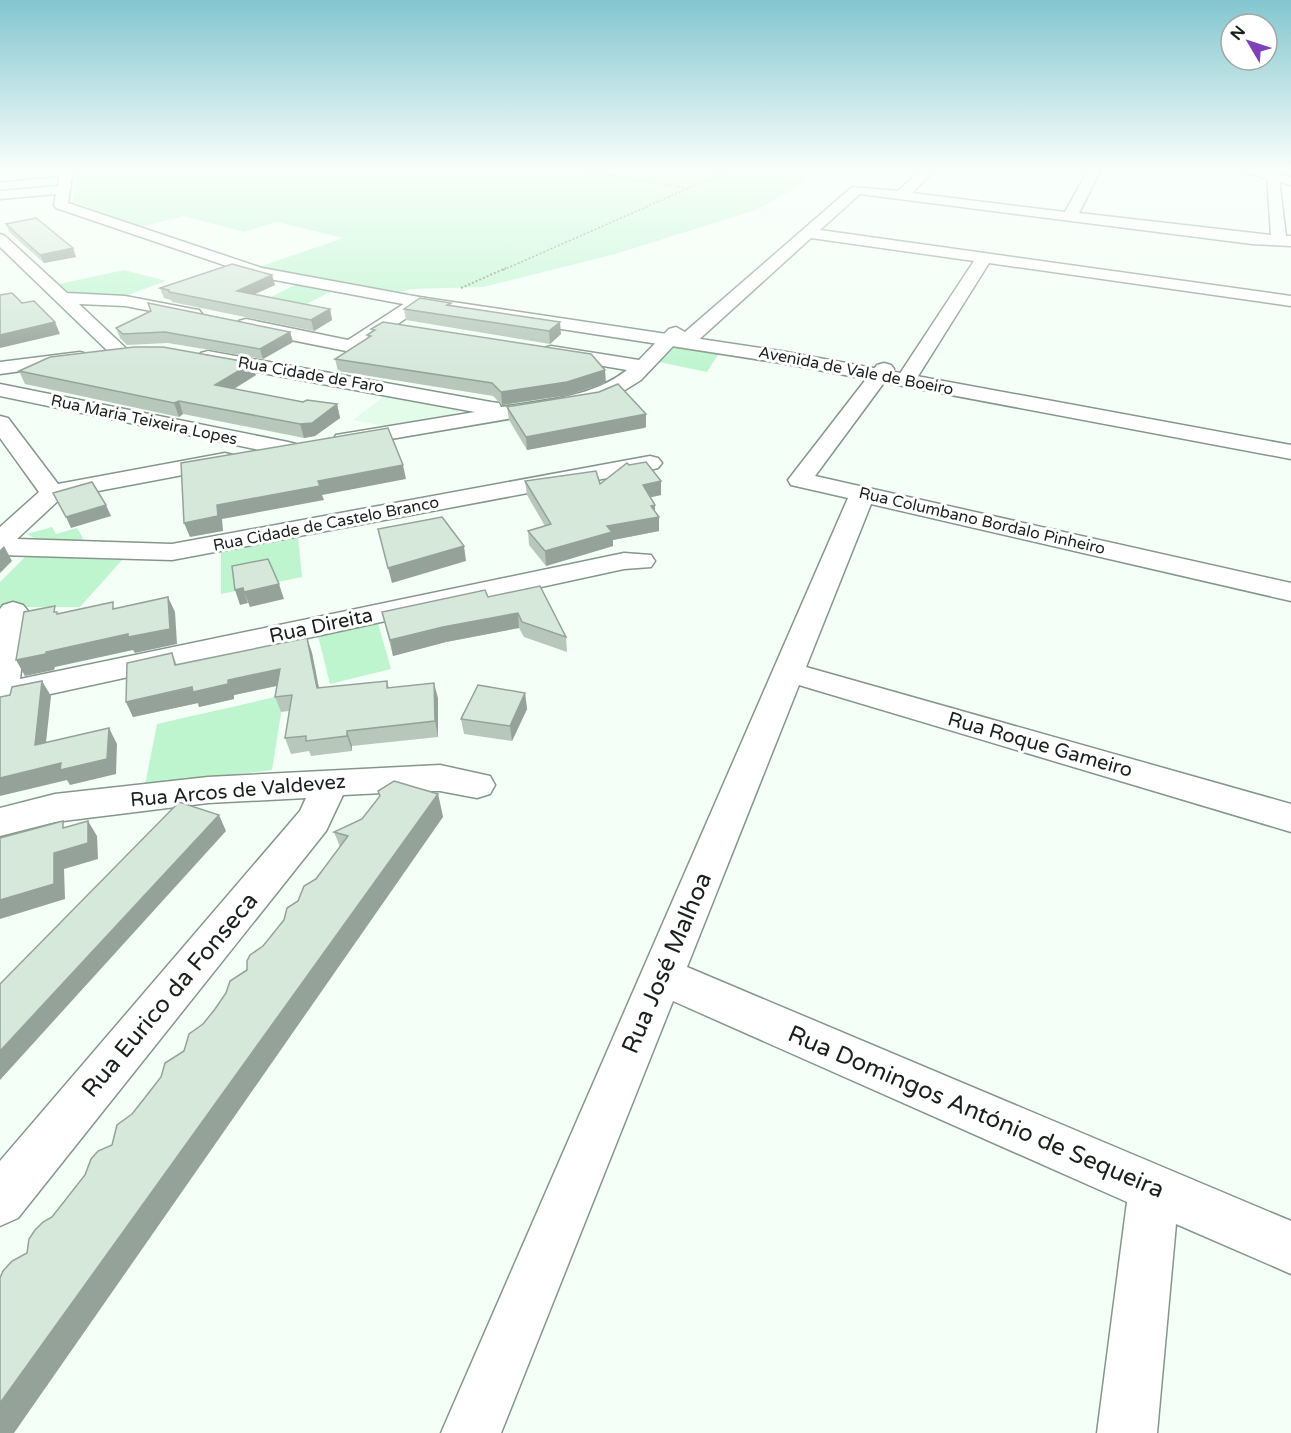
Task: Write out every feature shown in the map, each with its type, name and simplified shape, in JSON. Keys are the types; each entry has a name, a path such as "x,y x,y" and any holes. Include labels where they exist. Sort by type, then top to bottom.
{"street":[{"name":"Avenida de Vale de Boeiro","path":"152,236 259,272 419,302 681,337 908,377 1291,452"},
{"path":"0,541 52,493 83,485 513,412 604,394 626,384 803,236"},
{"path":"826,236 1291,300"},
{"path":"1241,236 1285,241"},
{"path":"0,239 62,298 130,352 0,368"},
{"path":"908,377 984,258"},
{"path":"62,298 124,301 350,346"},
{"path":"306,374 419,302"},
{"path":"383,326 407,329"},
{"path":"537,350 644,367"},
{"name":"Rua Cidade de Faro","path":"192,354 513,412"},
{"name":"Rua Columbano Bordalo Pinheiro","path":"881,372 800,480 1291,592"},
{"name":"Avenida de Vale de Boeiro","path":"908,377 1291,443"},
{"name":"Rua Maria Teixeira Lopes","path":"0,390 288,449"},
{"path":"0,423 52,493"},
{"name":"Rua Cidade de Castelo Branco","path":"0,547 172,552 650,463"},
{"name":"Rua José Malhoa","path":"471,1433 863,493"},
{"name":"Rua Direita","path":"1,694 624,561 642,561"},
{"path":"1,694 14,611"},
{"name":"Rua Roque Gameiro","path":"789,672 1291,818"},
{"name":"Rua Arcos de Valdevez","path":"0,822 55,808 241,787 432,778 477,785"},
{"name":"Rua Eurico da Fonseca","path":"0,1200 313,822 323,803 328,783"},
{"name":"Rua Domingos António de Sequeira","path":"662,976 1291,1248"},
{"path":"1126,1433 1154,1190"}],"path":[{"path":"485,279 582,236"}],"shaded area":[{"path":"387,394 458,411 451,416 389,427 353,420"}],"green space":[{"path":"334,236 673,236 615,254 483,287 412,289 395,293 256,268 343,238"},
{"path":"124,270 166,281 125,296 69,293 59,284"},
{"path":"295,285 330,292 299,308 263,301"},
{"path":"681,346 721,350 707,372 659,362 672,349"},
{"path":"52,527 56,534 77,528 83,538 80,542 37,540 27,534"},
{"path":"298,537 302,577 221,594 221,551"},
{"path":"26,556 122,560 80,607 0,607 0,582"},
{"path":"378,623 391,669 330,684 318,636"},
{"path":"284,695 272,770 145,785 157,724"}],"building":[{"path":"19,236 58,236 73,248 40,255"},
{"path":"232,264 272,275 237,291 330,309 311,320 169,292 169,290 160,288"},
{"path":"12,293 22,303 34,301 55,322 0,335 0,295"},
{"path":"420,298 451,303 447,305 560,322 549,331 404,309"},
{"path":"148,303 290,332 260,349 165,332 123,334 116,328 151,311"},
{"path":"383,322 591,354 605,370 567,382 501,392 492,383 335,359 371,336 367,335 375,330 371,329"},
{"path":"134,347 163,347 252,363 215,385 303,402 307,400 337,404 312,423 300,424 179,401 174,403 19,371 50,357"},
{"path":"618,384 646,414 526,437 507,407 599,392"},
{"path":"388,428 403,465 318,481 320,486 217,505 218,516 184,523 181,463"},
{"path":"646,462 661,481 643,485 655,505 651,506 659,517 607,526 612,532 545,551 528,531 551,524 525,481 596,471 600,484 627,463 629,465"},
{"path":"92,482 106,505 66,517 53,493"},
{"path":"442,517 464,546 388,568 378,529"},
{"path":"268,559 279,584 244,592 243,588 235,590 232,566"},
{"path":"540,586 566,637 522,622 518,613 390,640 382,612 485,590 488,597"},
{"path":"168,597 170,629 128,637 128,634 16,660 24,612 55,606 54,612 57,614 113,602 113,609"},
{"path":"307,638 317,688 387,681 387,688 434,683 435,721 347,731 347,736 306,741 306,736 285,738 292,695 275,697 280,669 228,680 228,684 193,692 192,687 126,702 127,663 172,653 175,665"},
{"path":"42,681 35,745 109,728 107,759 60,770 61,763 0,778 0,697 10,695 12,687"},
{"path":"478,685 525,693 510,726 461,719"},
{"path":"394,781 438,794 0,1403 0,1278 3,1271 12,1261 27,1253 29,1239 35,1230 52,1217 85,1175 91,1159 98,1151 112,1145 117,1125 132,1114 161,1077 165,1063 184,1051 189,1034 203,1024 215,1009 226,993 230,981 247,970 250,955 263,946 284,920 287,908 298,901 304,886 316,879 348,836 334,832 362,819 380,796 378,791"},
{"path":"179,802 219,815 0,1051 0,984"},
{"path":"63,821 63,828 88,821 88,843 54,853 54,884 0,900 0,838"}]}
